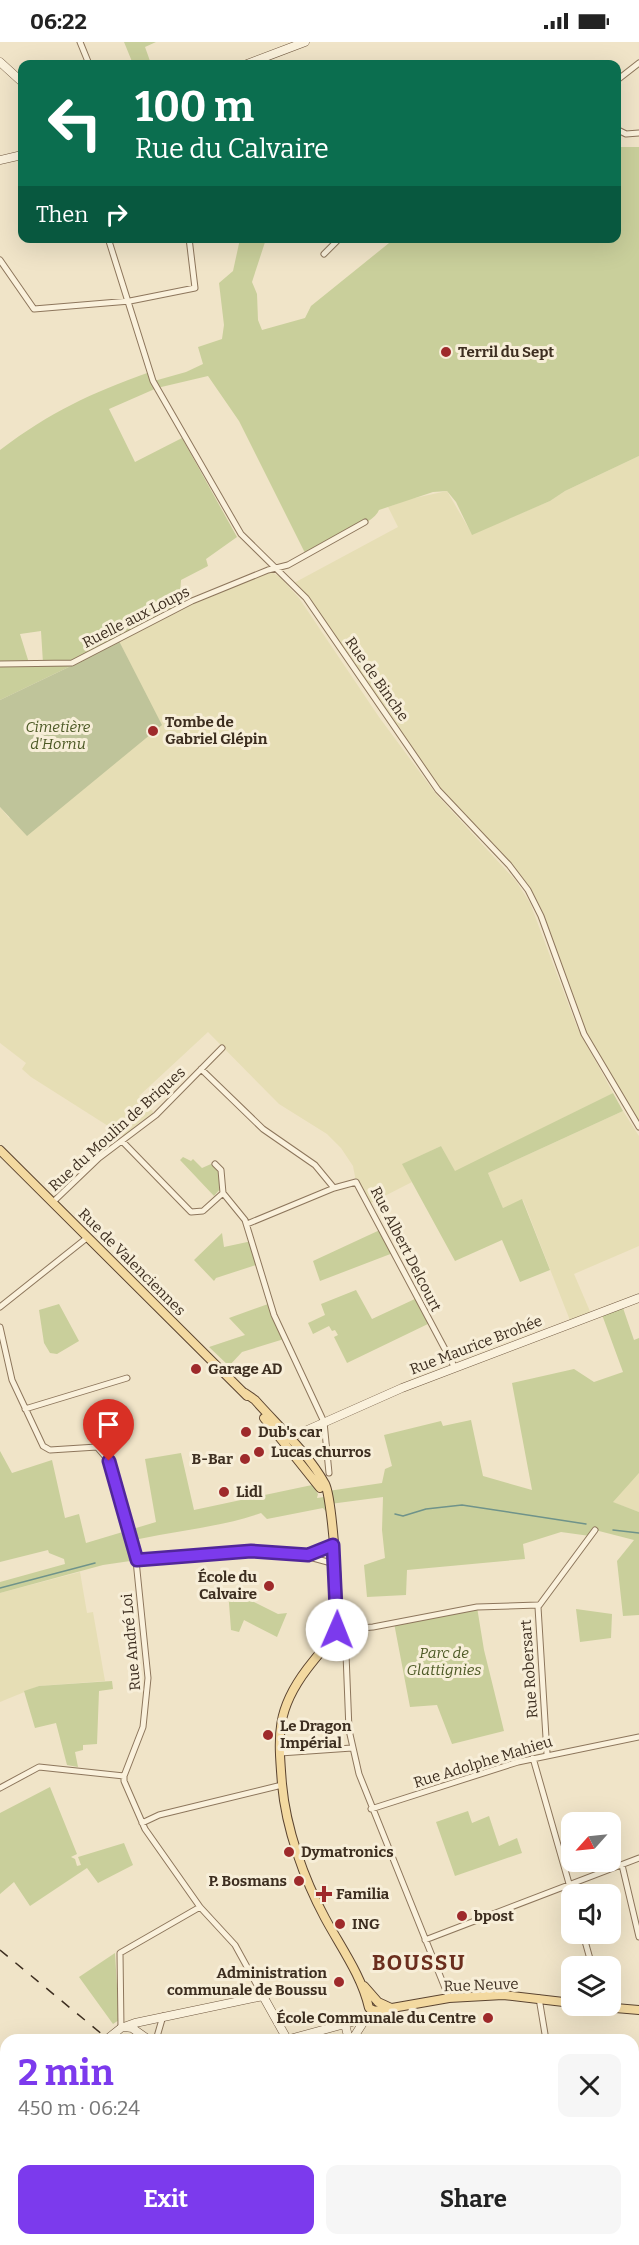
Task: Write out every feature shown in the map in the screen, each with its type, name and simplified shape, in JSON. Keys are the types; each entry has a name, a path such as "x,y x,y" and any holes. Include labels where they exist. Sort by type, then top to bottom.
{"main road":[{"name":"Rue de Valenciennes","path":"0,1150 245,1393 286,1440 316,1480 327,1496 335,1564 337,1630"},
{"path":"337,1630 287,1698 281,1721 282,1785 291,1829 310,1885 374,2006"},
{"name":"Rue Neuve","path":"374,2006 391,2008 449,1998 503,1995 561,2001"},
{"path":"621,2008 639,2010"}],"street":[{"path":"80,42 87,60"},
{"path":"258,60 306,42"},
{"path":"0,62 18,78"},
{"path":"621,77 639,63"},
{"path":"621,132 626,134 639,133"},
{"path":"0,160 18,156"},
{"name":"Rue de Binche","path":"110,243 157,388 242,534 278,568 316,612 372,699 438,790 509,865 528,890 584,1034 639,1127"},
{"path":"0,260 34,309 130,301 195,288 190,243"},
{"path":"324,254 335,243"},
{"name":"Ruelle aux Loups","path":"0,664 72,663 192,601 278,568 365,522"},
{"name":"Rue du Moulin de Briques","path":"53,1202 99,1158 156,1115 222,1048"},
{"path":"201,1069 263,1129 315,1165 334,1188"},
{"path":"122,1141 191,1212 203,1211 223,1193"},
{"path":"215,1164 221,1170 223,1193 247,1224 274,1315 324,1422 329,1473"},
{"name":"Rue Albert Delcourt","path":"247,1224 353,1182 362,1188 455,1368"},
{"path":"0,1307 88,1238"},
{"name":"Rue Maurice Brohée","path":"286,1440 455,1368 639,1298"},
{"path":"0,1326 12,1380 25,1409 127,1378"},
{"name":"Rue André Loi","path":"25,1409 40,1442 50,1450 88,1446 97,1447 105,1454 109,1461 122,1513 134,1541 148,1695 143,1727 124,1776"},
{"name":"Rue Robersart","path":"547,1754 538,1605 595,1530"},
{"path":"137,1560 251,1551 308,1555 333,1545"},
{"path":"308,1555 316,1560 335,1564"},
{"path":"449,1998 371,1809 352,1748 346,1654 337,1630 373,1627 477,1607 538,1605"},
{"name":"Rue Adolphe Mahieu","path":"371,1809 547,1754 639,1737"},
{"path":"280,1754 352,1748"},
{"path":"533,1758 569,1884 639,1858"},
{"path":"0,1788 39,1767 124,1776 142,1823 200,1907 235,1945 283,2034"},
{"path":"142,1823 159,1815 282,1785"},
{"path":"622,1865 639,1937"},
{"path":"425,1940 561,1887"},
{"path":"121,2028 120,1953 200,1907"},
{"path":"114,2034 121,2028 163,2016 263,1996"},
{"path":"539,1998 545,2034"},
{"path":"354,2034 374,2006"},
{"path":"158,2034 163,2016"},
{"path":"308,2034 364,2018"},
{"path":"345,2024 348,2034"},
{"path":"121,2028 132,2028 140,2034"}],"shaded area":[{"path":"639,456 639,1127 593,1052 528,890 509,865 438,790 316,612 292,584 398,527 388,507 410,499 447,491 472,534 550,501 565,491"},
{"path":"268,570 280,577 299,598 379,717 436,794 516,881 530,903 577,1027 613,1093 455,1172 441,1146 403,1164 412,1182 369,1204 356,1182 353,1166 341,1148 327,1134 279,1104 208,1032 139,1096 156,1115 127,1138 31,1077 22,1069 26,1063 0,1043 0,807 9,818 161,726 118,639 166,614"},
{"path":"623,1111 639,1136 639,1246 574,1274 592,1316 571,1323 523,1200 503,1208 488,1173"},
{"path":"639,1473 639,1512 612,1502 618,1493"},
{"path":"80,1572 87,1613 93,1612 105,1681 39,1686 0,1702 0,1593"}],"green space":[{"path":"124,42 156,42 145,47 150,60 131,60"},
{"path":"621,147 639,147 639,456 565,491 550,501 472,535 456,502 447,491 433,492 379,510 368,522 306,555 239,421 208,376 157,388 109,409 135,462 182,438 237,537 206,559 208,566 181,580 179,608 75,664 0,700 0,450 54,414 108,388 150,372 154,381 186,372 203,364 198,347 222,339 224,325 219,283 233,271 239,243 265,243 252,282 257,294 258,320 262,330 305,318 311,306 389,243 621,243","holes":["41,631 43,663 29,663 20,634"]},
{"name":"Cimetière d'Hornu","path":"118,639 162,725 27,836 0,807 0,700 73,665"},
{"path":"613,1093 623,1111 488,1173 503,1208 522,1199 550,1270 520,1282 502,1240 455,1261 402,1164 441,1146 455,1171"},
{"path":"183,1157 191,1161 193,1159 202,1168 211,1164 218,1170 221,1188 214,1196 180,1160"},
{"path":"382,1229 393,1253 320,1281 313,1261"},
{"path":"222,1233 224,1247 252,1241 259,1264 216,1278 214,1281 194,1260"},
{"path":"356,1290 372,1319 417,1298 430,1323 347,1363 334,1337 338,1335 335,1330 332,1331 329,1326 313,1334 308,1323 325,1315 321,1304"},
{"path":"271,1303 284,1339 242,1352 229,1366 209,1347 245,1335 229,1318"},
{"path":"59,1304 79,1341 57,1354 50,1353 44,1343 39,1310"},
{"path":"622,1305 634,1340 639,1338 639,1473 613,1502 639,1512 639,1615 623,1616 617,1561 634,1540 595,1530 590,1536 561,1532 523,1544 525,1559 407,1570 406,1595 367,1597 364,1565 385,1558 382,1530 383,1497 330,1504 328,1491 382,1483 385,1469 392,1466 384,1435 441,1421 443,1426 471,1420 483,1476 532,1490 512,1383 574,1369 594,1382 623,1372 601,1312"},
{"path":"0,1451 12,1473 52,1460 65,1518 79,1514 86,1543 156,1522 145,1459 181,1453 194,1510 312,1485 318,1494 317,1498 324,1497 328,1514 323,1508 267,1519 261,1513 216,1525 139,1539 134,1541 137,1560 103,1565 0,1593 0,1582 65,1564 64,1559 49,1553 48,1550 0,1562"},
{"path":"233,1588 243,1595 252,1594 254,1602 278,1614 287,1613 277,1637 244,1620 239,1632 231,1630 228,1590"},
{"name":"Parc de Glattignies","path":"477,1607 484,1650 504,1731 452,1744 437,1705 410,1707 394,1623"},
{"path":"576,1609 612,1614 611,1638 580,1642"},
{"path":"112,1681 113,1689 99,1691 97,1744 83,1745 83,1750 75,1752 78,1767 67,1765 56,1723 35,1728 24,1691 39,1686"},
{"path":"50,1787 77,1854 71,1857 75,1859 77,1866 81,1865 78,1857 124,1843 133,1865 98,1883 87,1868 30,1906 14,1882 0,1894 0,1813"},
{"path":"468,1811 472,1823 489,1816 499,1846 517,1838 522,1853 455,1876 436,1822"},
{"path":"115,1953 119,2020 113,2024 79,1977"}],"waterway":[{"path":"395,1514 403,1516 426,1509 462,1505 586,1524"},
{"path":"613,1530 639,1533"},
{"path":"0,1588 95,1563"}],"railway":[{"path":"0,1950 102,2034"}],"place":[{"name":"Terril du Sept","path":"446,352"},
{"name":"Tombe de Gabriel Glépin","path":"153,731"},
{"name":"Garage AD","path":"196,1369"},
{"name":"Dub's car","path":"246,1432"},
{"name":"Lucas churros","path":"259,1452"},
{"name":"B-Bar","path":"245,1459"},
{"name":"Lidl","path":"224,1492"},
{"name":"École du Calvaire","path":"269,1586"},
{"name":"Le Dragon Impérial","path":"268,1735"},
{"name":"Dymatronics","path":"289,1852"},
{"name":"P. Bosmans","path":"299,1881"},
{"name":"Familia","path":"324,1894"},
{"name":"bpost","path":"462,1916"},
{"name":"ING","path":"340,1924"},
{"name":"Administration communale de Boussu","path":"339,1982"},
{"name":"École Communale du Centre","path":"488,2018"}],"district":[{"name":"BOUSSU","path":"419,1963"}],"route":[{"path":"109,1461 122,1513 134,1541 137,1560 251,1551 291,1552 308,1555 333,1545 337,1630"}]}
